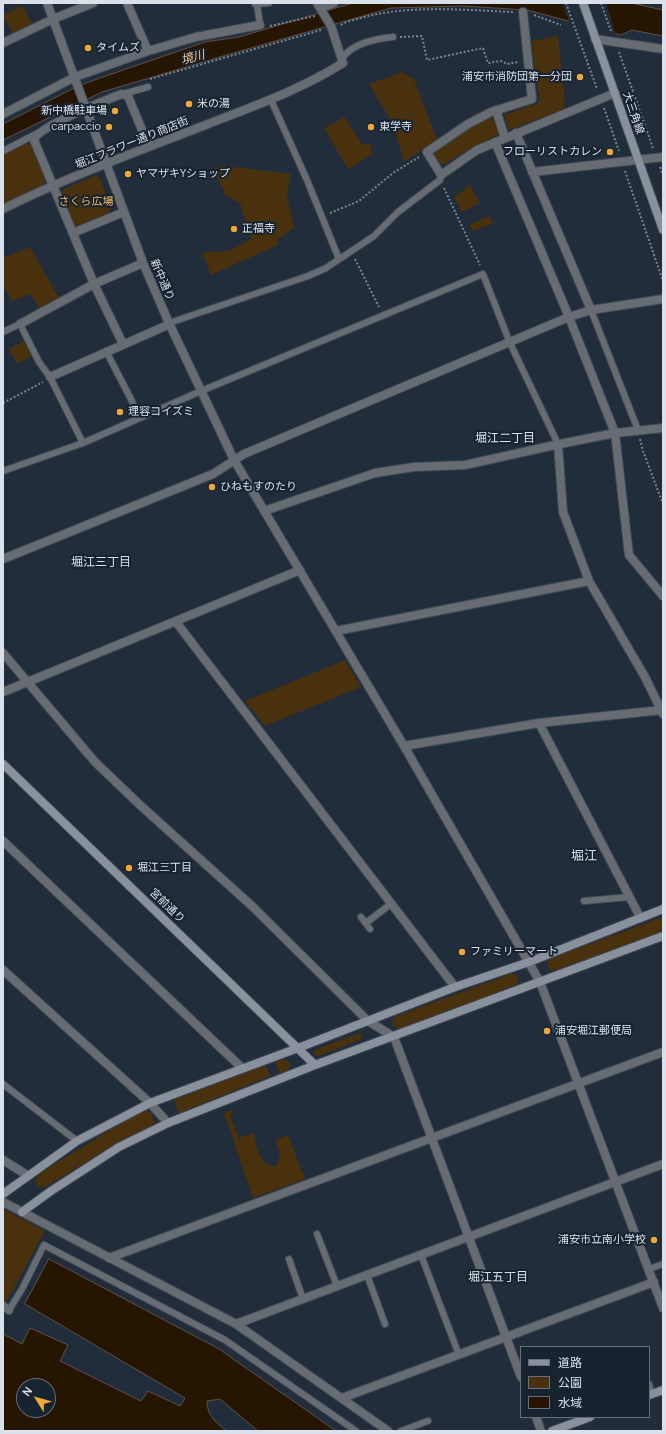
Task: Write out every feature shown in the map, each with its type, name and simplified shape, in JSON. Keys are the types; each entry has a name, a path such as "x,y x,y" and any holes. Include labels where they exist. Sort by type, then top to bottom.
{"street":[{"path":"47,3 76,80"},
{"path":"3,43 53,19 93,3"},
{"path":"127,3 148,51"},
{"path":"334,3 320,8 331,26 342,58"},
{"name":"大三角線","path":"583,3 593,35 663,230"},
{"path":"523,12 532,99 496,110 468,124 427,152 440,177 466,156 495,142 615,93"},
{"path":"3,114 76,80 148,51 210,34 260,25"},
{"path":"593,35 615,41 663,49"},
{"name":"堀江フラワー通り商店街","path":"3,209 106,164 270,100 322,76 343,63 342,58"},
{"name":"新中通り","path":"76,80 143,263 169,324 234,460 404,746 540,982 579,1083 614,1182 663,1308"},
{"path":"123,344 94,284 34,140 38,133 85,107 123,94 128,96 149,147"},
{"path":"496,110 505,138"},
{"path":"516,133 590,310"},
{"path":"495,142 569,317 615,433 629,555 663,596"},
{"path":"532,172 659,157"},
{"path":"73,233 124,212"},
{"path":"20,324 94,284 143,263"},
{"path":"3,559 213,474 234,460 294,433 569,317 590,310 663,299"},
{"path":"50,377 169,324"},
{"path":"264,511 375,473 414,467 465,465 615,433 663,428"},
{"path":"404,746 539,723 662,712 645,676 589,581 562,512 558,444"},
{"path":"3,692 300,570"},
{"path":"336,632 589,581"},
{"path":"176,622 455,987"},
{"path":"3,653 95,762 140,805 252,906 368,1021 394,1037 520,1374"},
{"path":"539,723 640,917"},
{"name":"宮前通り","path":"3,764 315,1065"},
{"path":"3,841 242,1068"},
{"path":"3,1194 27,1175 77,1140 150,1103 298,1048 455,987 529,962 663,909"},
{"path":"22,1212 50,1191 119,1148 168,1123 315,1065 394,1037 663,936"},
{"path":"3,970 150,1103 168,1123"},
{"path":"109,1258 663,1052"},
{"path":"3,1160 27,1175"},
{"path":"236,1324 663,1164"},
{"path":"3,1202 236,1324 388,1431"},
{"path":"342,1398 654,1282"},
{"path":"651,1394 663,1390"},
{"path":"536,1418 541,1431"},
{"path":"552,1431 587,1418"}],"lane":[{"path":"260,25 256,3 269,3"},
{"path":"342,58 352,47 380,38 393,38"},
{"path":"123,94 148,87"},
{"path":"270,100 322,216 339,259"},
{"path":"3,150 38,133"},
{"path":"169,324 308,276 326,268 374,236 398,212 440,177"},
{"path":"3,472 83,443 201,391 483,274 510,343 558,444"},
{"path":"590,310 638,430"},
{"path":"3,332 20,324 39,362 50,377 83,443"},
{"path":"106,351 132,401 138,418"},
{"path":"584,901 630,897"},
{"path":"366,923 392,903"},
{"path":"361,917 370,929"},
{"path":"3,1084 77,1140"},
{"path":"317,1234 337,1286"},
{"path":"6,1308 22,1289 44,1245 225,1340 356,1431"},
{"path":"421,1255 459,1355"},
{"path":"288,1259 303,1299"},
{"path":"649,1269 663,1264"},
{"path":"367,1275 385,1324"},
{"path":"401,1431 428,1420"}],"path":[{"path":"566,3 583,49"},
{"path":"601,3 659,157 663,176"},
{"path":"343,30 341,24 394,11 454,10 523,12 561,25"},
{"path":"146,80 320,30"},
{"path":"393,38 422,36 428,60 483,48 488,63 501,61 507,64 528,59"},
{"path":"322,216 359,200 393,173 427,152"},
{"path":"440,177 483,274"},
{"path":"351,251 383,315"},
{"path":"3,403 50,377"},
{"path":"638,430 643,452 663,504"}],"green space":[{"path":"22,5 32,23 13,34 3,16"},
{"path":"558,36 565,104 564,107 559,111 509,130 504,115 540,102 531,41"},
{"path":"402,72 414,79 437,140 404,162 393,124 369,84"},
{"path":"345,117 362,145 370,143 373,154 348,169 324,128"},
{"path":"489,118 495,119 500,134 471,148 445,164 438,164 433,156 435,152 473,126"},
{"path":"26,143 32,146 46,180 42,186 3,204 3,154"},
{"path":"226,166 291,174 287,193 294,228 277,240 278,245 211,275 202,253 229,251 251,239 240,203 225,195 214,167"},
{"name":"さくら広場","path":"96,175 100,178 111,209 108,215 79,227 73,223 61,194 64,189"},
{"path":"470,185 480,203 462,212 454,197"},
{"path":"489,216 493,223 473,231 469,225"},
{"path":"30,247 59,298 39,309 31,294 12,301 3,284 3,258"},
{"path":"24,341 32,356 17,364 9,349"},
{"path":"345,660 361,687 265,726 245,701"},
{"path":"663,917 663,931 557,970 551,970 548,967 548,962 552,958"},
{"path":"511,974 516,974 519,982 516,985 399,1029 392,1025 396,1016"},
{"path":"359,1033 363,1036 360,1040 318,1056 314,1055 315,1050"},
{"path":"283,1059 288,1061 291,1066 286,1071 280,1073 275,1062"},
{"path":"266,1065 270,1076 179,1113 174,1100"},
{"path":"232,1110 234,1113 230,1115 239,1138 253,1133 260,1155 267,1164 271,1166 277,1165 280,1153 275,1140 288,1135 305,1179 253,1198 224,1113"},
{"path":"146,1111 151,1113 155,1123 151,1126 117,1143 45,1187 37,1186 35,1181 39,1174 139,1112"},
{"path":"3,1209 45,1231 7,1301 4,1302"}],"water":[{"name":"境川","path":"353,3 631,3 663,10 663,36 632,30 621,35 527,10 463,6 391,8 102,92 3,140 3,124 78,86 205,42 239,37"},
{"path":"49,1259 219,1349 336,1431 258,1431 220,1399 207,1401 207,1406 213,1419 227,1431 3,1431 3,1334 22,1344 30,1328 68,1345 60,1361 141,1401 148,1391 180,1406 185,1398 25,1304"}],"pier":[{"path":"562,3 606,3 616,36 570,24"}],"place":[{"name":"タイムズ","path":"88,48"},
{"name":"浦安市消防団第一分団","path":"580,77"},
{"name":"米の湯","path":"189,104"},
{"name":"新中橋駐車場","path":"115,111"},
{"name":"carpaccio","path":"109,127"},
{"name":"東学寺","path":"371,127"},
{"name":"フローリストカレン","path":"610,152"},
{"name":"ヤマザキYショップ","path":"128,174"},
{"name":"正福寺","path":"234,229"},
{"name":"理容コイズミ","path":"120,412"},
{"name":"ひねもすのたり","path":"212,487"},
{"name":"堀江三丁目","path":"129,868"},
{"name":"ファミリーマート","path":"462,952"},
{"name":"浦安堀江郵便局","path":"547,1031"},
{"name":"浦安市立南小学校","path":"654,1240"}],"district":[{"name":"堀江二丁目","path":"505,439"},
{"name":"堀江三丁目","path":"101,563"},
{"name":"堀江","path":"584,856"},
{"name":"堀江五丁目","path":"498,1278"}]}
